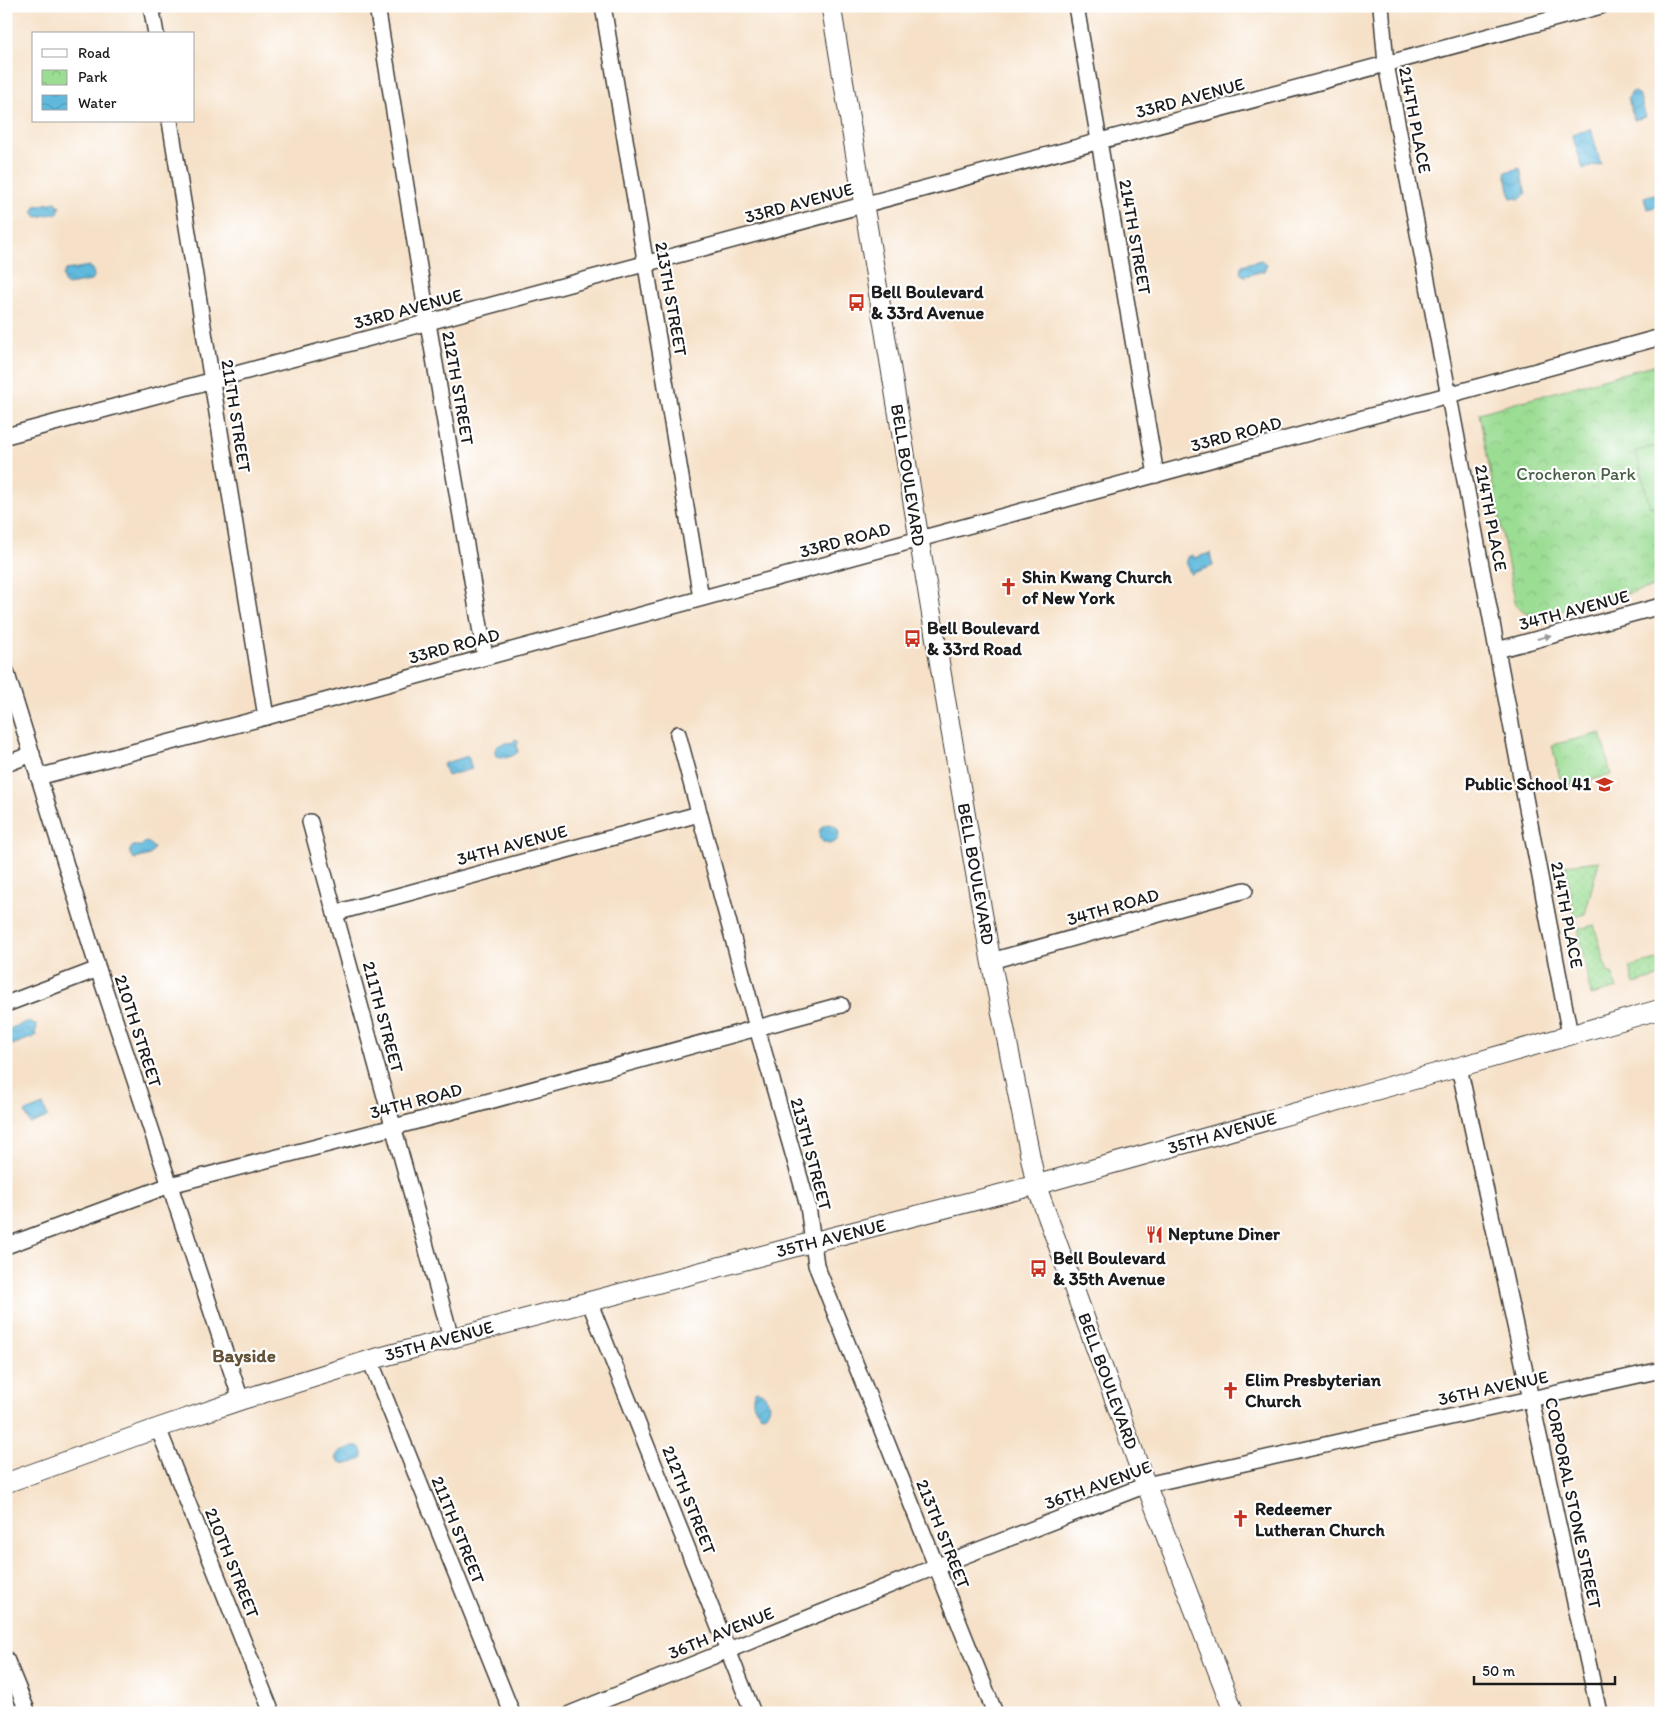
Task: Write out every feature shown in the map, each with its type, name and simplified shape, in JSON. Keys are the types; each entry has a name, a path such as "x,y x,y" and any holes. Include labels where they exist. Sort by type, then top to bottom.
{"street":[{"path":"151,6 156,32"},
{"name":"212TH STREET","path":"377,6 428,323 485,656"},
{"name":"213TH STREET","path":"603,6 701,598"},
{"name":"BELL BOULEVARD","path":"831,6 991,961 1036,1185 1146,1485 1234,1713"},
{"name":"214TH STREET","path":"1076,6 1156,475"},
{"name":"214TH PLACE","path":"1380,6 1386,64 1570,1035"},
{"name":"33RD AVENUE","path":"6,436 1601,6"},
{"name":"211TH STREET","path":"170,122 266,717"},
{"name":"33RD ROAD","path":"38,777 266,717 1661,337"},
{"name":"34TH AVENUE","path":"1497,650 1661,606"},
{"name":"210TH STREET","path":"6,671 98,969 241,1400"},
{"name":"213TH STREET","path":"678,734 757,1028 808,1206 816,1265 935,1567 995,1713"},
{"path":"6,764 32,754"},
{"name":"34TH AVENUE","path":"335,913 699,814"},
{"name":"211TH STREET","path":"310,822 451,1338"},
{"name":"34TH ROAD","path":"991,961 1245,890"},
{"path":"6,1004 98,969"},
{"name":"34TH ROAD","path":"6,1246 170,1185 394,1127 840,1005"},
{"name":"35TH AVENUE","path":"6,1483 158,1428 370,1360 813,1242 1036,1185 1661,1009"},
{"name":"CORPORAL STONE STREET","path":"1459,1067 1599,1713"},
{"name":"212TH STREET","path":"589,1301 753,1713"},
{"name":"211TH STREET","path":"370,1360 512,1713"},
{"name":"36TH AVENUE","path":"572,1713 935,1567 1146,1485 1661,1370"},
{"name":"210TH STREET","path":"158,1428 272,1713"},
{"path":"6,1659 28,1713"}],"green space":[{"name":"Crocheron Park","path":"1661,363 1661,585 1534,618 1516,606 1479,413"},
{"path":"1661,445 1661,504 1650,507 1636,451"},
{"path":"1601,733 1611,775 1562,787 1552,745"},
{"path":"1599,861 1585,914 1575,917 1565,865"},
{"path":"1594,925 1608,973 1612,973 1617,988 1591,995 1578,929"},
{"path":"1661,959 1661,976 1634,984 1629,967"}],"water":[{"path":"1632,92 1639,94 1646,117 1634,120 1628,98"},
{"path":"1591,129 1601,164 1583,169 1572,135"},
{"path":"1520,168 1526,194 1520,199 1511,198 1505,172"},
{"path":"1661,192 1661,206 1647,209 1644,197"},
{"path":"56,202 60,207 58,213 37,217 33,212 35,206"},
{"path":"1261,260 1267,265 1264,271 1245,276 1241,274 1240,269 1242,265"},
{"path":"89,266 93,269 94,277 91,281 68,285 64,282 63,275 66,270"},
{"path":"1210,553 1213,566 1190,574 1186,561 1188,560 1187,557 1193,555 1194,558"},
{"path":"515,739 519,741 517,744 518,752 508,757 496,756 495,749 497,747 514,742"},
{"path":"468,756 472,769 447,776 443,764"},
{"path":"829,824 836,827 839,834 836,841 829,844 822,841 819,834 822,827"},
{"path":"148,842 154,848 150,855 135,859 131,856 130,851 133,846 141,846"},
{"path":"31,1021 37,1028 36,1036 12,1045 6,1040 6,1030"},
{"path":"43,1105 48,1117 30,1124 25,1112"},
{"path":"756,1391 764,1394 769,1406 769,1410 762,1415 757,1411 753,1401"},
{"path":"354,1447 362,1449 363,1457 350,1463 337,1460 338,1453"}],"place":[{"name":"Bell Boulevard & 33rd Avenue","path":"857,302"},
{"name":"Shin Kwang Church of New York","path":"1008,587"},
{"name":"Bell Boulevard & 33rd Road","path":"913,638"},
{"name":"Public School 41","path":"1605,784"},
{"name":"Neptune Diner","path":"1154,1234"},
{"name":"Bell Boulevard & 35th Avenue","path":"1039,1268"},
{"name":"Elim Presbyterian Church","path":"1231,1390"},
{"name":"Redeemer Lutheran Church","path":"1241,1519"}],"district":[{"name":"Bayside","path":"244,1355"}]}
